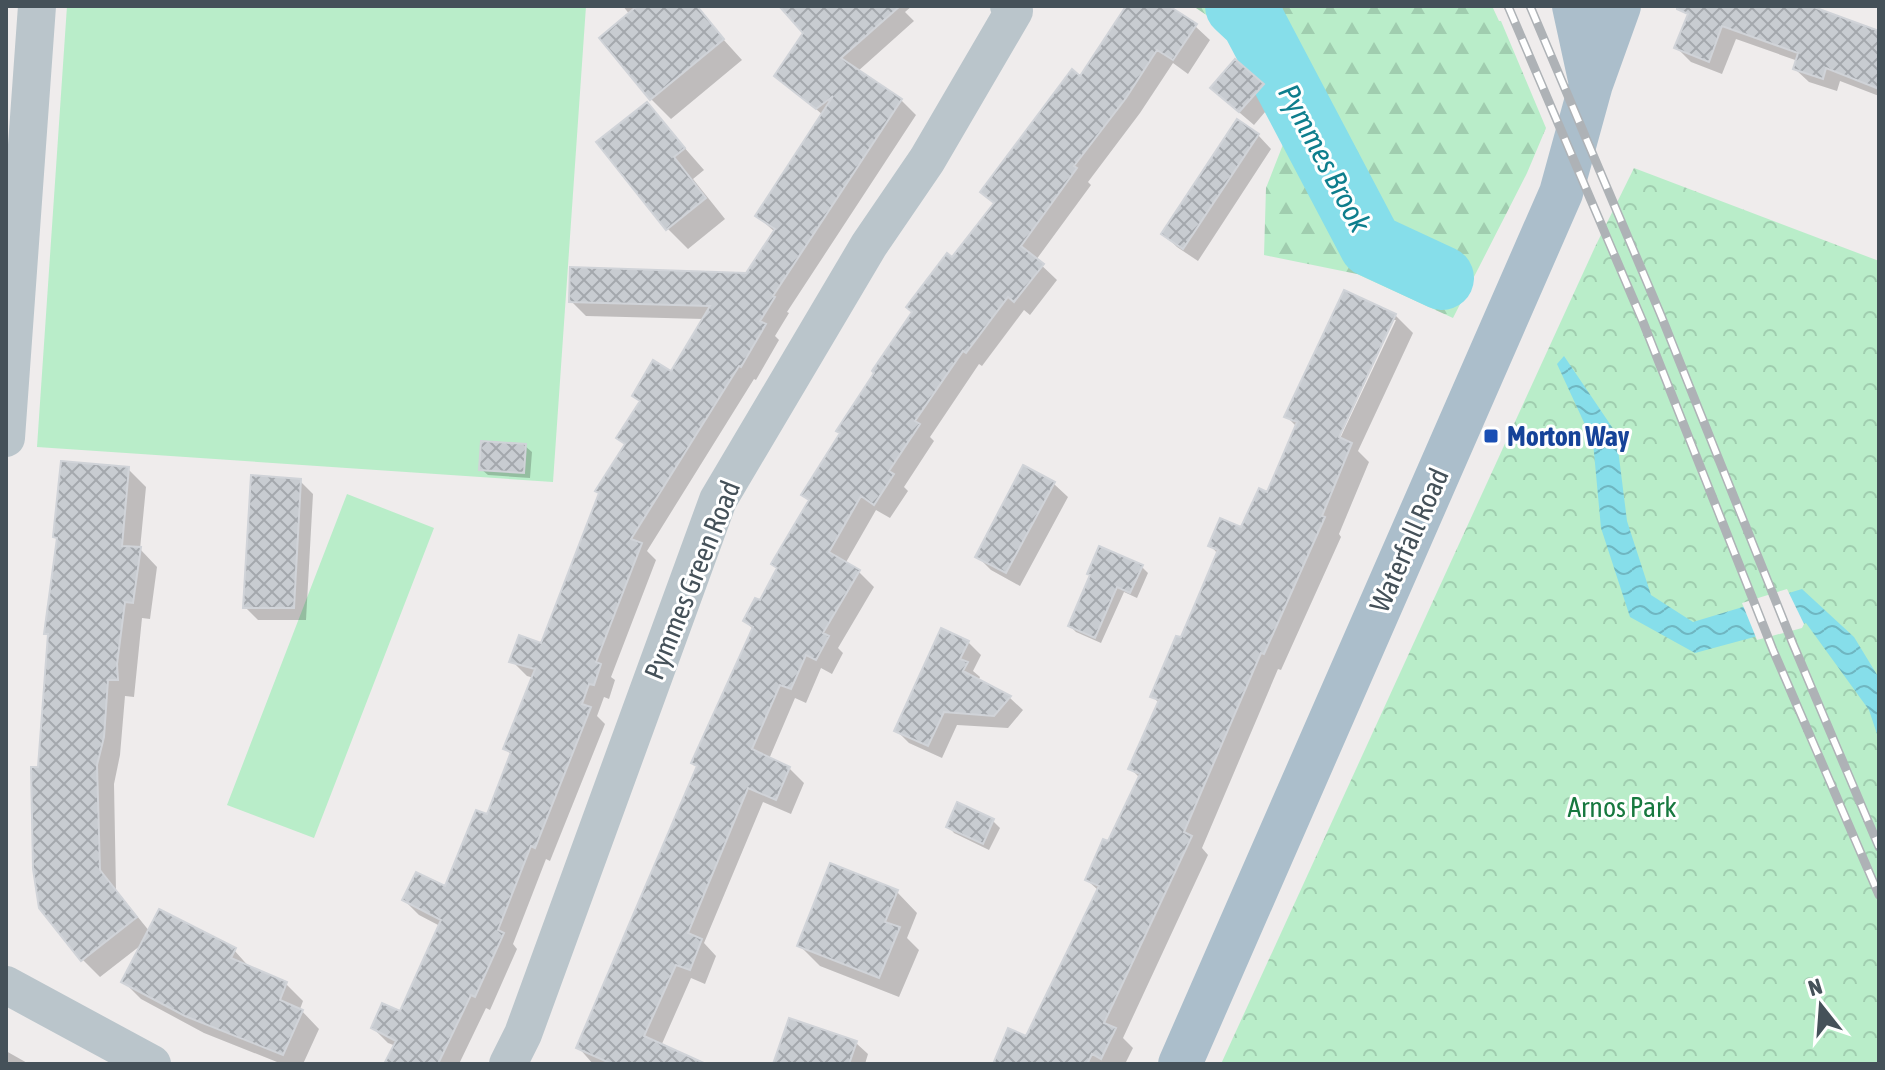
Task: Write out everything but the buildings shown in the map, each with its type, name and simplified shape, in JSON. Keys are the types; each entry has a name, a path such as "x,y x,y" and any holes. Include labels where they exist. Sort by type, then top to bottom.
{"main road":[{"name":"Waterfall Road","path":"1180,1064 1561,193 1591,84 1574,6"},
{"path":"1591,84 1619,6"}],"street":[{"path":"6,438 37,6"},
{"name":"Pymmes Green Road","path":"508,1064 523,1034 718,500 869,245 927,160 1014,11 1009,6"},
{"path":"6,985 152,1064"}],"green space":[{"path":"67,6 586,6 553,482 37,447"},
{"path":"1193,6 1495,6 1493,8 1546,128 1527,173 1453,318 1357,274 1264,255 1266,188 1307,83"},
{"name":"Arnos Park","path":"1634,168 1879,261 1879,1064 1221,1064 1595,247"},
{"path":"347,494 434,528 314,838 227,805"}],"water":[{"path":"1564,356 1616,433 1627,521 1651,595 1693,622 1802,589 1854,637 1879,678 1879,740 1869,710 1806,623 1695,653 1630,617 1601,528 1593,442 1557,364"}],"pier":[{"path":"1787,589 1804,624 1802,628 1757,640 1742,603"}],"waterway":[{"name":"Pymmes Brook","path":"1237,6 1253,21 1371,245 1442,278"}],"railway":[{"path":"1508,6 1643,322 1773,650 1879,895"},
{"path":"1530,6 1660,313 1793,644 1879,847"}],"place":[{"name":"Morton Way","path":"1491,436"}]}
